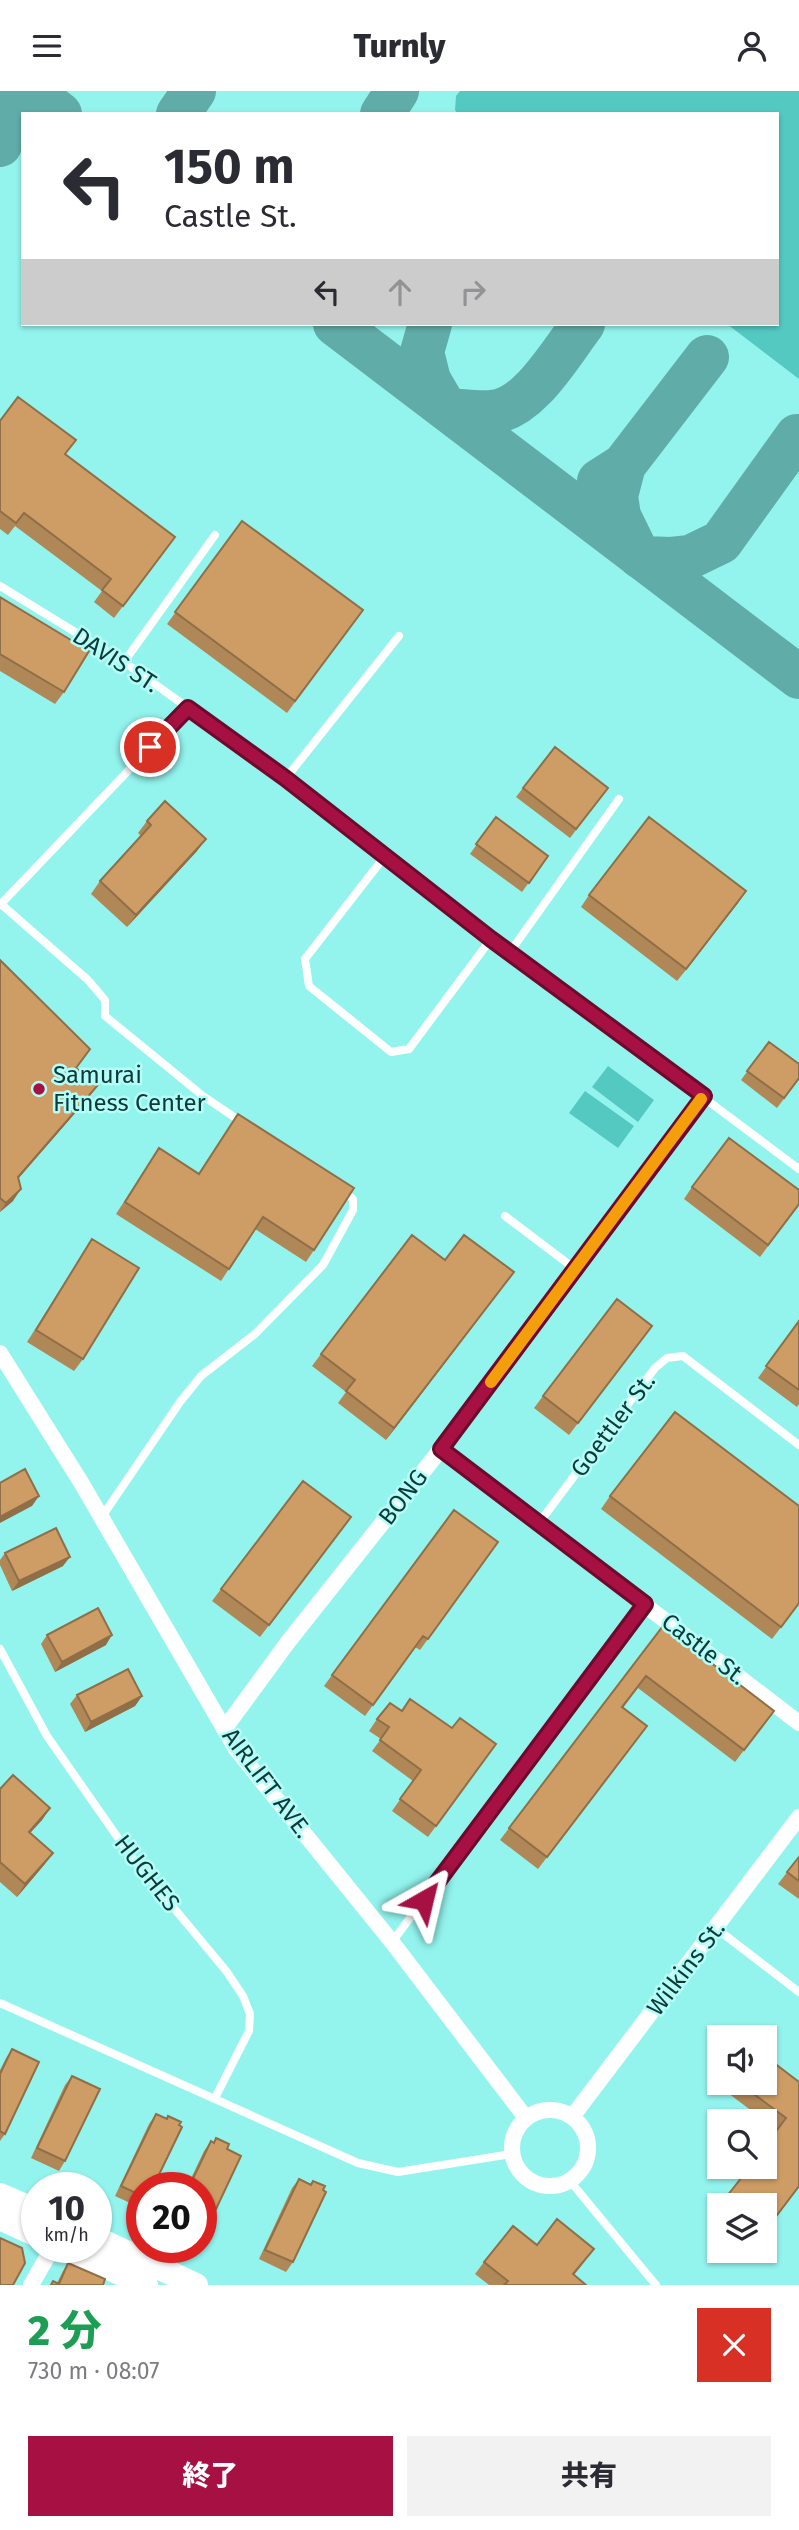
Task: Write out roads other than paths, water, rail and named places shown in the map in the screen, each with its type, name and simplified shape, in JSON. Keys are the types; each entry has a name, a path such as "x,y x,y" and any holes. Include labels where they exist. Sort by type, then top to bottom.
{"highway":[{"path":"0,2195 21,2204"},
{"path":"0,2218 21,2228"},
{"path":"112,2246 196,2285"},
{"path":"97,2263 146,2285"}],"street":[{"name":"BONG","path":"225,1728 441,1449 704,1096"},
{"name":"AIRLIFT AVE.","path":"0,1353 101,1517 236,1749 392,1942 526,2118"},
{"name":"Castle St.","path":"441,1449 799,1723"},
{"name":"Wilkins St.","path":"572,2117 717,1929 799,1817"},
{"path":"544,2111 564,2113 581,2126 588,2150 579,2173 569,2181 551,2186 533,2183 519,2171 512,2154 514,2134 526,2118 544,2111"},
{"path":"31,2285 44,2263"}],"lane":[{"path":"124,662 215,535"},
{"name":"DAVIS ST.","path":"0,586 124,662 285,778 491,939 799,1169"},
{"path":"285,778 399,636"},
{"path":"188,708 1,904 88,980 105,1000 105,1016 203,1096 247,1125"},
{"path":"510,952 619,799"},
{"path":"385,856 305,959 309,986 391,1052 409,1049 491,939"},
{"path":"101,1517 201,1376 255,1334 323,1265 353,1210 354,1199 334,1184"},
{"path":"505,1216 575,1269"},
{"name":"Goettler St.","path":"539,1523 655,1368 667,1358 683,1356 799,1444"},
{"path":"392,1942 645,1604"},
{"name":"HUGHES","path":"0,1650 47,1736 130,1855 227,1972 243,1996 250,2014 249,2031 215,2098"},
{"path":"717,1929 799,1992"},
{"path":"0,2003 358,2163 398,2172 512,2154"},
{"path":"569,2181 656,2285"}],"place":[{"name":"Samurai Fitness Center","path":"39,1089"}]}
